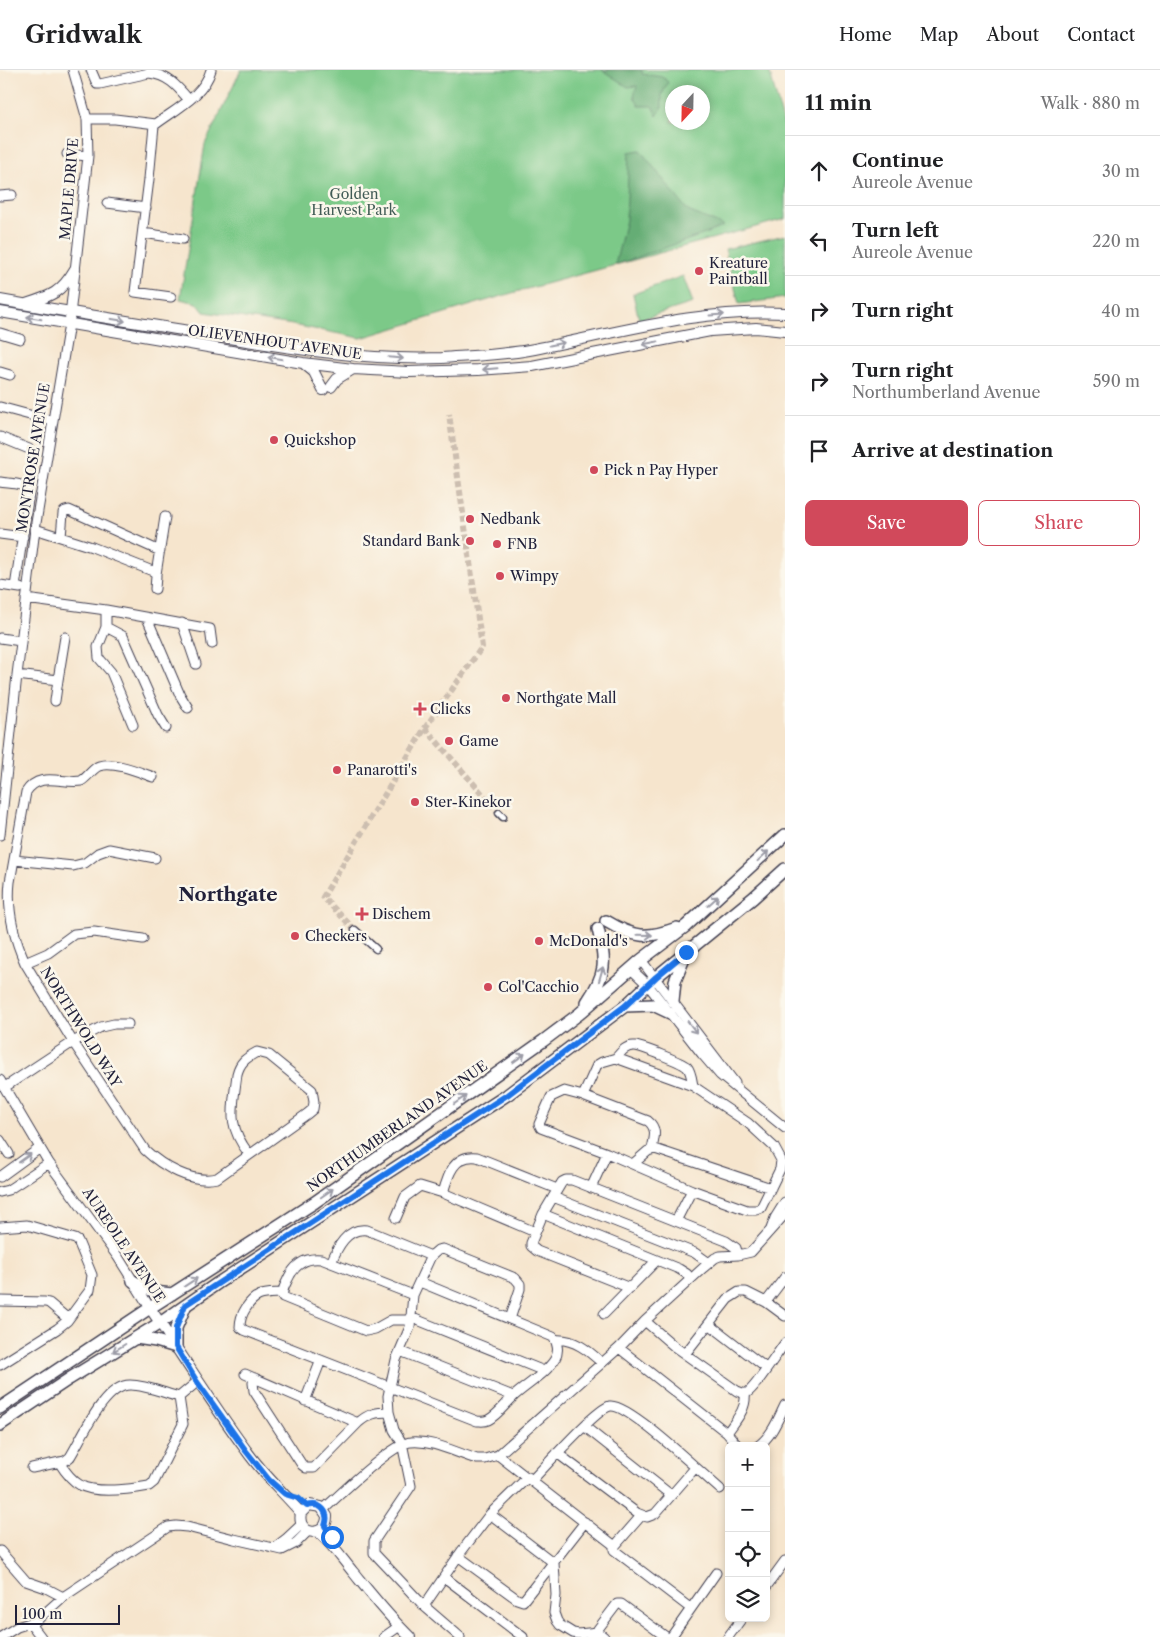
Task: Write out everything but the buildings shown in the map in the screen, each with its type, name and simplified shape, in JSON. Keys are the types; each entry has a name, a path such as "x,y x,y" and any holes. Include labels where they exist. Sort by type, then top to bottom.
{"main road":[{"name":"NORTHUMBERLAND AVENUE","path":"0,1408 314,1202 495,1076 579,1014 631,968 686,926 785,835"},
{"path":"0,1425 69,1379 160,1323 507,1095 625,1006 651,981 753,898 785,869"},
{"path":"579,1014 596,990 602,976 604,965 602,925 634,935 644,936 657,935 686,926"},
{"path":"673,1001 675,981 686,952"},
{"path":"625,1006 653,1005 670,1013"},
{"path":"133,1281 154,1292 172,1294"},
{"path":"136,1338 156,1340 176,1347 176,1328 185,1305"}],"street":[{"name":"MAPLE DRIVE","path":"70,312 88,156 87,119 73,70"},
{"path":"91,70 97,84 124,80 149,73 157,74 171,80 189,100"},
{"path":"122,70 124,80"},
{"path":"87,119 116,119 154,125 189,100 204,86 211,70"},
{"path":"154,125 135,292 171,297"},
{"path":"67,154 88,156"},
{"path":"0,196 12,196"},
{"path":"107,203 146,208"},
{"path":"143,233 183,239"},
{"path":"25,304 58,292 75,269"},
{"name":"OLIEVENHOUT AVENUE","path":"0,300 255,343 407,359 476,356 528,350 591,336 706,316 756,312 785,314"},
{"name":"OLIEVENHOUT AVENUE","path":"0,312 303,363 353,369 409,372 532,366 710,332 756,328 785,331"},
{"name":"MONTROSE AVENUE","path":"0,835 16,676 35,529 70,312"},
{"path":"0,333 20,339"},
{"path":"303,363 314,372 327,388 342,375 353,369"},
{"path":"0,372 10,375"},
{"path":"0,406 52,421"},
{"path":"0,437 29,449"},
{"path":"0,482 25,486 29,490 24,537 15,587"},
{"path":"61,537 63,513 69,510 160,551"},
{"path":"155,589 165,517"},
{"path":"35,529 92,546 156,574"},
{"path":"0,534 24,537"},
{"path":"0,585 28,589"},
{"path":"26,599 106,610 210,629 212,644"},
{"path":"106,610 106,627 98,647 99,658 111,672 133,725"},
{"path":"147,618 180,695 188,708"},
{"path":"182,623 196,664"},
{"path":"106,627 123,636 158,715 166,728"},
{"path":"54,701 65,637"},
{"path":"0,638 21,641"},
{"path":"16,676 58,680"},
{"name":"NORTHWOLD WAY","path":"153,777 109,765 100,766 81,781 42,780 30,786 26,792 8,895 20,952 73,1042 145,1150 161,1162 183,1174 210,1180 222,1175 249,1154"},
{"path":"14,860 73,866 85,863 98,853 109,849 155,858"},
{"path":"355,930 376,949"},
{"path":"25,963 48,954 74,934 94,932 143,939"},
{"path":"641,960 670,1013 714,1069 785,1128"},
{"path":"631,968 651,981 673,1001 741,1092"},
{"path":"2,1084 73,1042 107,1025 128,1024"},
{"path":"583,1096 597,1065 616,1058 624,1048 635,1046 675,1060 686,1067 690,1071 693,1086"},
{"path":"256,1052 269,1055 312,1090 314,1102 313,1109 299,1122 249,1154 240,1142 232,1122 237,1074 244,1060 256,1052"},
{"path":"616,1058 693,1086 748,1123 774,1148 781,1163 761,1208 747,1210 692,1190 607,1153 541,1128 539,1124 551,1097 564,1091 583,1096 648,1121 656,1131 652,1149"},
{"name":"AUREOLE AVENUE","path":"2,1084 49,1163 118,1257 197,1382 269,1480 304,1510"},
{"path":"0,1140 9,1154"},
{"path":"0,1177 40,1148"},
{"path":"633,1164 640,1156 652,1149 664,1150 771,1188"},
{"path":"591,1188 607,1153"},
{"path":"443,1193 451,1168 456,1163 470,1156 477,1157 555,1193 695,1252 709,1263"},
{"path":"0,1192 8,1190 49,1163"},
{"path":"11,1168 20,1181"},
{"path":"630,1288 537,1251 531,1246 543,1214 555,1193 566,1180 730,1243 736,1248 738,1255"},
{"path":"396,1218 405,1197 420,1186 443,1193 535,1232"},
{"path":"676,1221 692,1190"},
{"path":"324,1509 355,1480 402,1443 418,1442 431,1444 477,1459 498,1455 619,1348 645,1321 709,1263 720,1256 738,1255 755,1249 781,1220 785,1202"},
{"path":"761,1208 781,1220"},
{"path":"543,1214 684,1271 690,1280"},
{"path":"0,1227 27,1225 71,1238 78,1242 92,1275 90,1290 68,1319 57,1329 0,1365"},
{"path":"331,1263 340,1243 360,1230 367,1230 431,1256"},
{"path":"460,1637 424,1606 378,1558 373,1548 374,1540 411,1486 402,1443 394,1430 389,1412 388,1396 400,1351 410,1327 413,1295 431,1256 438,1250 443,1249 515,1278 520,1284 520,1289 510,1319"},
{"path":"282,1293 292,1270 308,1259 321,1259 413,1295"},
{"path":"604,1314 657,1260"},
{"path":"282,1293 264,1294 254,1297 242,1315 240,1327 477,1421 487,1421 513,1396 544,1371 555,1358 558,1352 556,1340 553,1337 420,1282"},
{"path":"766,1302 783,1283"},
{"path":"685,1354 728,1299 740,1292 746,1292 766,1302 785,1316"},
{"path":"282,1293 283,1297 366,1331 375,1329 391,1320 410,1318 544,1371"},
{"path":"0,1301 49,1303 68,1319"},
{"path":"645,1321 685,1354 737,1392 745,1394 751,1391 785,1343"},
{"path":"708,1324 766,1368"},
{"path":"556,1340 563,1339 574,1343 590,1352 602,1363"},
{"path":"619,1348 727,1433 734,1442"},
{"path":"400,1351 513,1396"},
{"path":"305,1401 321,1360"},
{"path":"358,1423 250,1376 254,1391 302,1465 306,1468 314,1468 367,1415 376,1412 389,1412"},
{"path":"179,1397 197,1382"},
{"path":"32,1468 65,1461 70,1457 106,1397 118,1387 139,1386 179,1397"},
{"path":"727,1433 745,1407 745,1394"},
{"path":"59,1462 80,1486 101,1490 149,1486 154,1482 183,1424 179,1397"},
{"path":"762,1442 770,1433 785,1405"},
{"path":"424,1606 458,1556 490,1514 608,1406 622,1408 639,1420 720,1489"},
{"path":"584,1426 671,1495"},
{"path":"557,1452 641,1516 647,1517 655,1514 695,1468"},
{"path":"498,1455 615,1546 614,1550 690,1608"},
{"path":"1,1637 17,1627 31,1624 42,1618 63,1597 168,1527 187,1527 234,1540 282,1550 290,1547 313,1528 327,1516 324,1509 317,1505 304,1510 313,1528 336,1548 352,1571 398,1627 410,1637"},
{"path":"490,1514 554,1563 556,1596 554,1614 560,1625 573,1633 601,1634 614,1606 620,1604 666,1637"},
{"path":"615,1546 641,1516"},
{"path":"458,1556 521,1601 526,1599 585,1522"},
{"path":"0,1551 26,1581 46,1588 63,1597"},
{"path":"770,1581 785,1561"},
{"path":"671,1637 716,1573"},
{"path":"444,1577 523,1637"},
{"path":"728,1637 739,1622"},
{"path":"31,1624 41,1637"},
{"path":"384,1637 398,1627"}],"green space":[{"name":"Golden Harvest Park","path":"241,70 769,70 785,129 785,219 512,293 361,338 293,325 204,312 197,303 180,299 205,144"},
{"path":"602,70 642,70 642,74 663,77 668,82 662,95 662,108 657,116 652,106 639,106 634,96 637,86 628,87"},
{"path":"640,150 688,211 724,226 615,265 626,220 629,152"},
{"path":"785,235 785,298 739,304 725,249"},
{"path":"683,276 693,303 639,320 633,294"}],"tunnel":[{"path":"355,930 323,897 425,728 482,647 449,414"},
{"path":"425,728 499,813"}],"place":[{"name":"Kreature Paintball","path":"699,271"},
{"name":"Quickshop","path":"274,440"},
{"name":"Pick n Pay Hyper","path":"594,470"},
{"name":"Nedbank","path":"470,519"},
{"name":"Standard Bank","path":"470,541"},
{"name":"FNB","path":"497,544"},
{"name":"Wimpy","path":"500,576"},
{"name":"Northgate Mall","path":"506,698"},
{"name":"Clicks","path":"420,709"},
{"name":"Game","path":"449,741"},
{"name":"Panarotti's","path":"337,770"},
{"name":"Ster-Kinekor","path":"415,802"},
{"name":"Dischem","path":"362,914"},
{"name":"Checkers","path":"295,936"},
{"name":"McDonald's","path":"539,941"},
{"name":"Col'Cacchio","path":"488,987"}],"district":[{"name":"Northgate","path":"228,894"}],"route":[{"path":"332,1537 325,1526 327,1516 324,1509 317,1505 307,1506 298,1498 285,1494 269,1480 197,1382 176,1347 176,1328 185,1305 507,1095 625,1006 686,952"}]}
